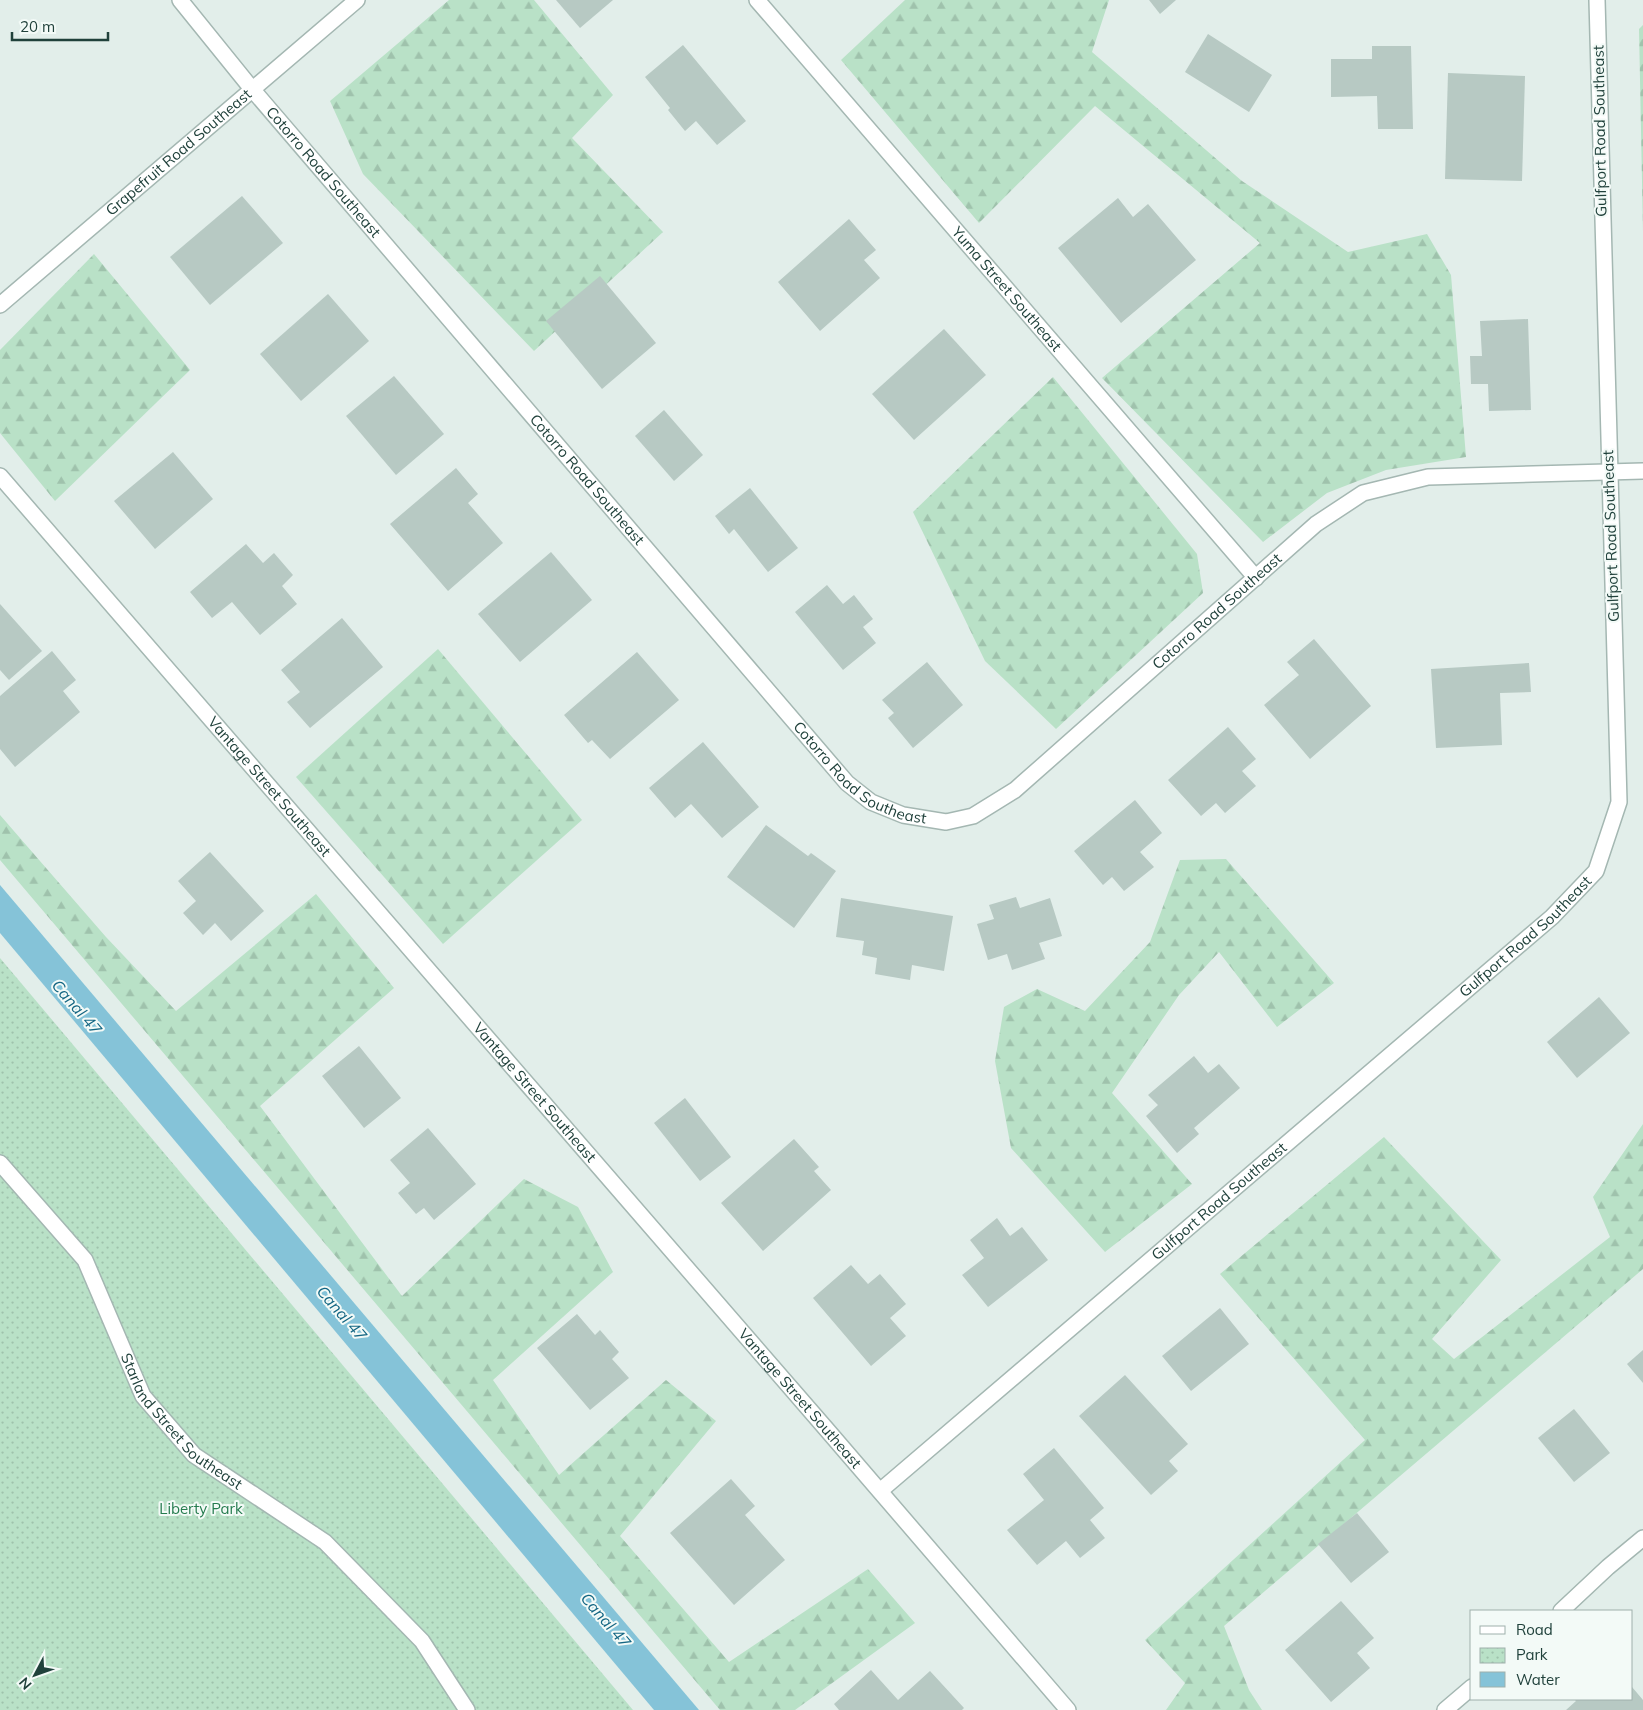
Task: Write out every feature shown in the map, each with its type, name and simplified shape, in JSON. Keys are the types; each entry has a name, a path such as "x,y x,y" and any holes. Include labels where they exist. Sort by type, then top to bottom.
{"street":[{"name":"Cotorro Road Southeast","path":"180,0 252,89 847,783 871,802 903,815 946,822 973,816 1015,790 1316,524 1362,493 1428,476 1643,471"},
{"name":"Grapefruit Road Southeast","path":"0,305 357,0"},
{"name":"Yuma Street Southeast","path":"758,0 1256,578"},
{"name":"Gulfport Road Southeast","path":"880,1491 1552,917 1596,871 1619,802 1597,0"},
{"name":"Vantage Street Southeast","path":"0,476 1068,1710"},
{"name":"Starland Street Southeast","path":"0,1163 85,1260 143,1396 194,1455 325,1542 422,1641 467,1710"},
{"path":"1562,1610 1608,1567 1643,1538"},
{"path":"1445,1710 1470,1689"}],"green space":[{"path":"449,0 534,0 613,95 572,138 663,232 534,351 363,174 330,101"},
{"path":"905,0 1109,0 1092,52 1242,181 1348,252 1427,234 1451,275 1466,457 1386,470 1327,493 1263,542 1102,378 1260,243 1095,106 979,223 841,60"},
{"path":"1643,25 1643,232 1639,29"},
{"path":"94,254 190,370 55,501 0,433 0,350"},
{"path":"1053,377 1197,554 1203,593 1056,729 985,661 913,512"},
{"path":"438,649 582,820 443,944 296,777"},
{"path":"0,815 106,937 176,1011 316,894 394,988 260,1106 402,1296 524,1179 578,1207 613,1272 493,1380 559,1475 666,1380 716,1421 620,1536 729,1662 868,1569 915,1623 795,1710 720,1710 0,860"},
{"path":"1226,859 1334,983 1277,1027 1219,952 1179,995 1112,1093 1192,1184 1105,1252 1011,1148 995,1061 1004,1007 1037,989 1085,1011 1150,942 1180,860"},
{"name":"Liberty Park","path":"0,958 633,1710 0,1710"},
{"path":"1643,1124 1643,1269 1224,1626 1249,1690 1262,1710 1166,1710 1185,1683 1145,1640 1365,1440 1220,1274 1384,1137 1501,1260 1432,1339 1454,1359 1610,1237 1593,1197"}],"water":[{"name":"Canal 47","path":"0,885 699,1710 654,1710 0,933"}],"building":[{"path":"556,0 613,0 580,28"},
{"path":"1149,0 1176,0 1160,14"},
{"path":"1208,34 1272,75 1249,112 1185,72"},
{"path":"683,45 746,121 717,145 696,121 685,131 668,110 670,108 645,77"},
{"path":"1372,46 1411,46 1413,129 1378,129 1377,96 1331,97 1331,59 1372,59"},
{"path":"1448,73 1525,76 1522,181 1445,179"},
{"path":"242,196 283,243 210,305 170,257"},
{"path":"1118,198 1133,217 1148,204 1196,260 1121,323 1058,248"},
{"path":"849,219 876,250 864,260 880,278 820,331 778,282"},
{"path":"600,276 656,343 602,389 546,321"},
{"path":"328,294 369,341 301,401 260,354"},
{"path":"1528,319 1531,410 1489,411 1488,384 1471,384 1470,356 1482,356 1480,321"},
{"path":"944,329 986,375 914,440 872,394"},
{"path":"394,376 444,434 396,475 346,416"},
{"path":"664,410 703,455 674,481 635,436"},
{"path":"173,452 213,499 155,549 114,501"},
{"path":"456,468 478,494 468,503 503,543 448,591 390,524"},
{"path":"750,488 798,548 768,572 734,529 729,534 715,516"},
{"path":"246,544 263,563 274,553 293,575 282,586 297,604 260,635 232,602 212,618 190,592"},
{"path":"551,552 592,600 520,662 478,614"},
{"path":"827,585 843,604 854,595 873,619 863,627 876,643 843,670 795,612"},
{"path":"0,604 42,651 9,680 0,670"},
{"path":"342,618 383,667 310,728 287,702 300,692 281,670"},
{"path":"1314,639 1371,706 1310,759 1264,705 1299,675 1287,662"},
{"path":"52,651 76,680 63,691 80,712 15,767 0,749 0,696"},
{"path":"637,652 679,700 610,759 592,740 588,743 564,715"},
{"path":"927,662 963,705 913,748 888,718 894,713 882,700"},
{"path":"1529,663 1531,692 1500,693 1502,745 1436,748 1431,669"},
{"path":"1228,727 1256,759 1242,771 1256,786 1225,813 1216,803 1201,816 1168,780"},
{"path":"703,742 759,807 722,838 691,804 675,818 649,788"},
{"path":"1135,800 1162,833 1140,852 1154,867 1124,891 1112,877 1103,885 1074,851"},
{"path":"766,825 808,856 811,853 836,871 794,928 727,877"},
{"path":"210,852 264,911 231,941 215,923 203,935 183,913 196,901 178,881"},
{"path":"1016,897 1020,908 1050,898 1062,936 1039,943 1045,959 1012,970 1007,954 988,960 977,924 994,919 989,905"},
{"path":"841,898 953,916 944,971 912,965 910,980 875,974 877,958 862,955 864,941 836,937"},
{"path":"1599,997 1630,1033 1577,1078 1547,1042"},
{"path":"359,1046 401,1098 364,1128 322,1076"},
{"path":"1194,1056 1208,1073 1219,1064 1240,1088 1194,1128 1199,1134 1177,1153 1146,1116 1158,1105 1148,1095"},
{"path":"685,1098 731,1157 700,1181 654,1123"},
{"path":"428,1128 476,1184 434,1220 424,1208 416,1214 398,1193 410,1183 390,1160"},
{"path":"794,1139 819,1167 814,1171 831,1190 763,1251 721,1203"},
{"path":"997,1218 1010,1236 1022,1227 1048,1260 988,1307 962,1275 984,1258 970,1240"},
{"path":"851,1265 868,1284 880,1274 906,1304 890,1318 906,1336 871,1366 813,1298"},
{"path":"1220,1308 1249,1344 1191,1391 1162,1356"},
{"path":"577,1314 595,1335 600,1330 619,1352 612,1359 629,1378 590,1410 537,1348"},
{"path":"1643,1350 1643,1383 1627,1364"},
{"path":"1125,1375 1188,1444 1169,1461 1178,1471 1151,1495 1079,1416"},
{"path":"1574,1409 1610,1453 1574,1482 1538,1438"},
{"path":"1054,1448 1104,1508 1090,1520 1105,1538 1080,1558 1066,1541 1037,1565 1007,1530 1044,1500 1023,1474"},
{"path":"731,1479 755,1506 745,1515 785,1560 734,1605 670,1533"},
{"path":"1357,1513 1389,1552 1351,1583 1318,1544"},
{"path":"1341,1601 1374,1638 1357,1653 1370,1668 1331,1702 1285,1650"},
{"path":"871,1670 898,1700 930,1671 964,1708 962,1710 839,1710 834,1704"},
{"path":"1633,1688 1643,1700 1643,1710 1566,1710 1576,1701 1633,1700"}]}
